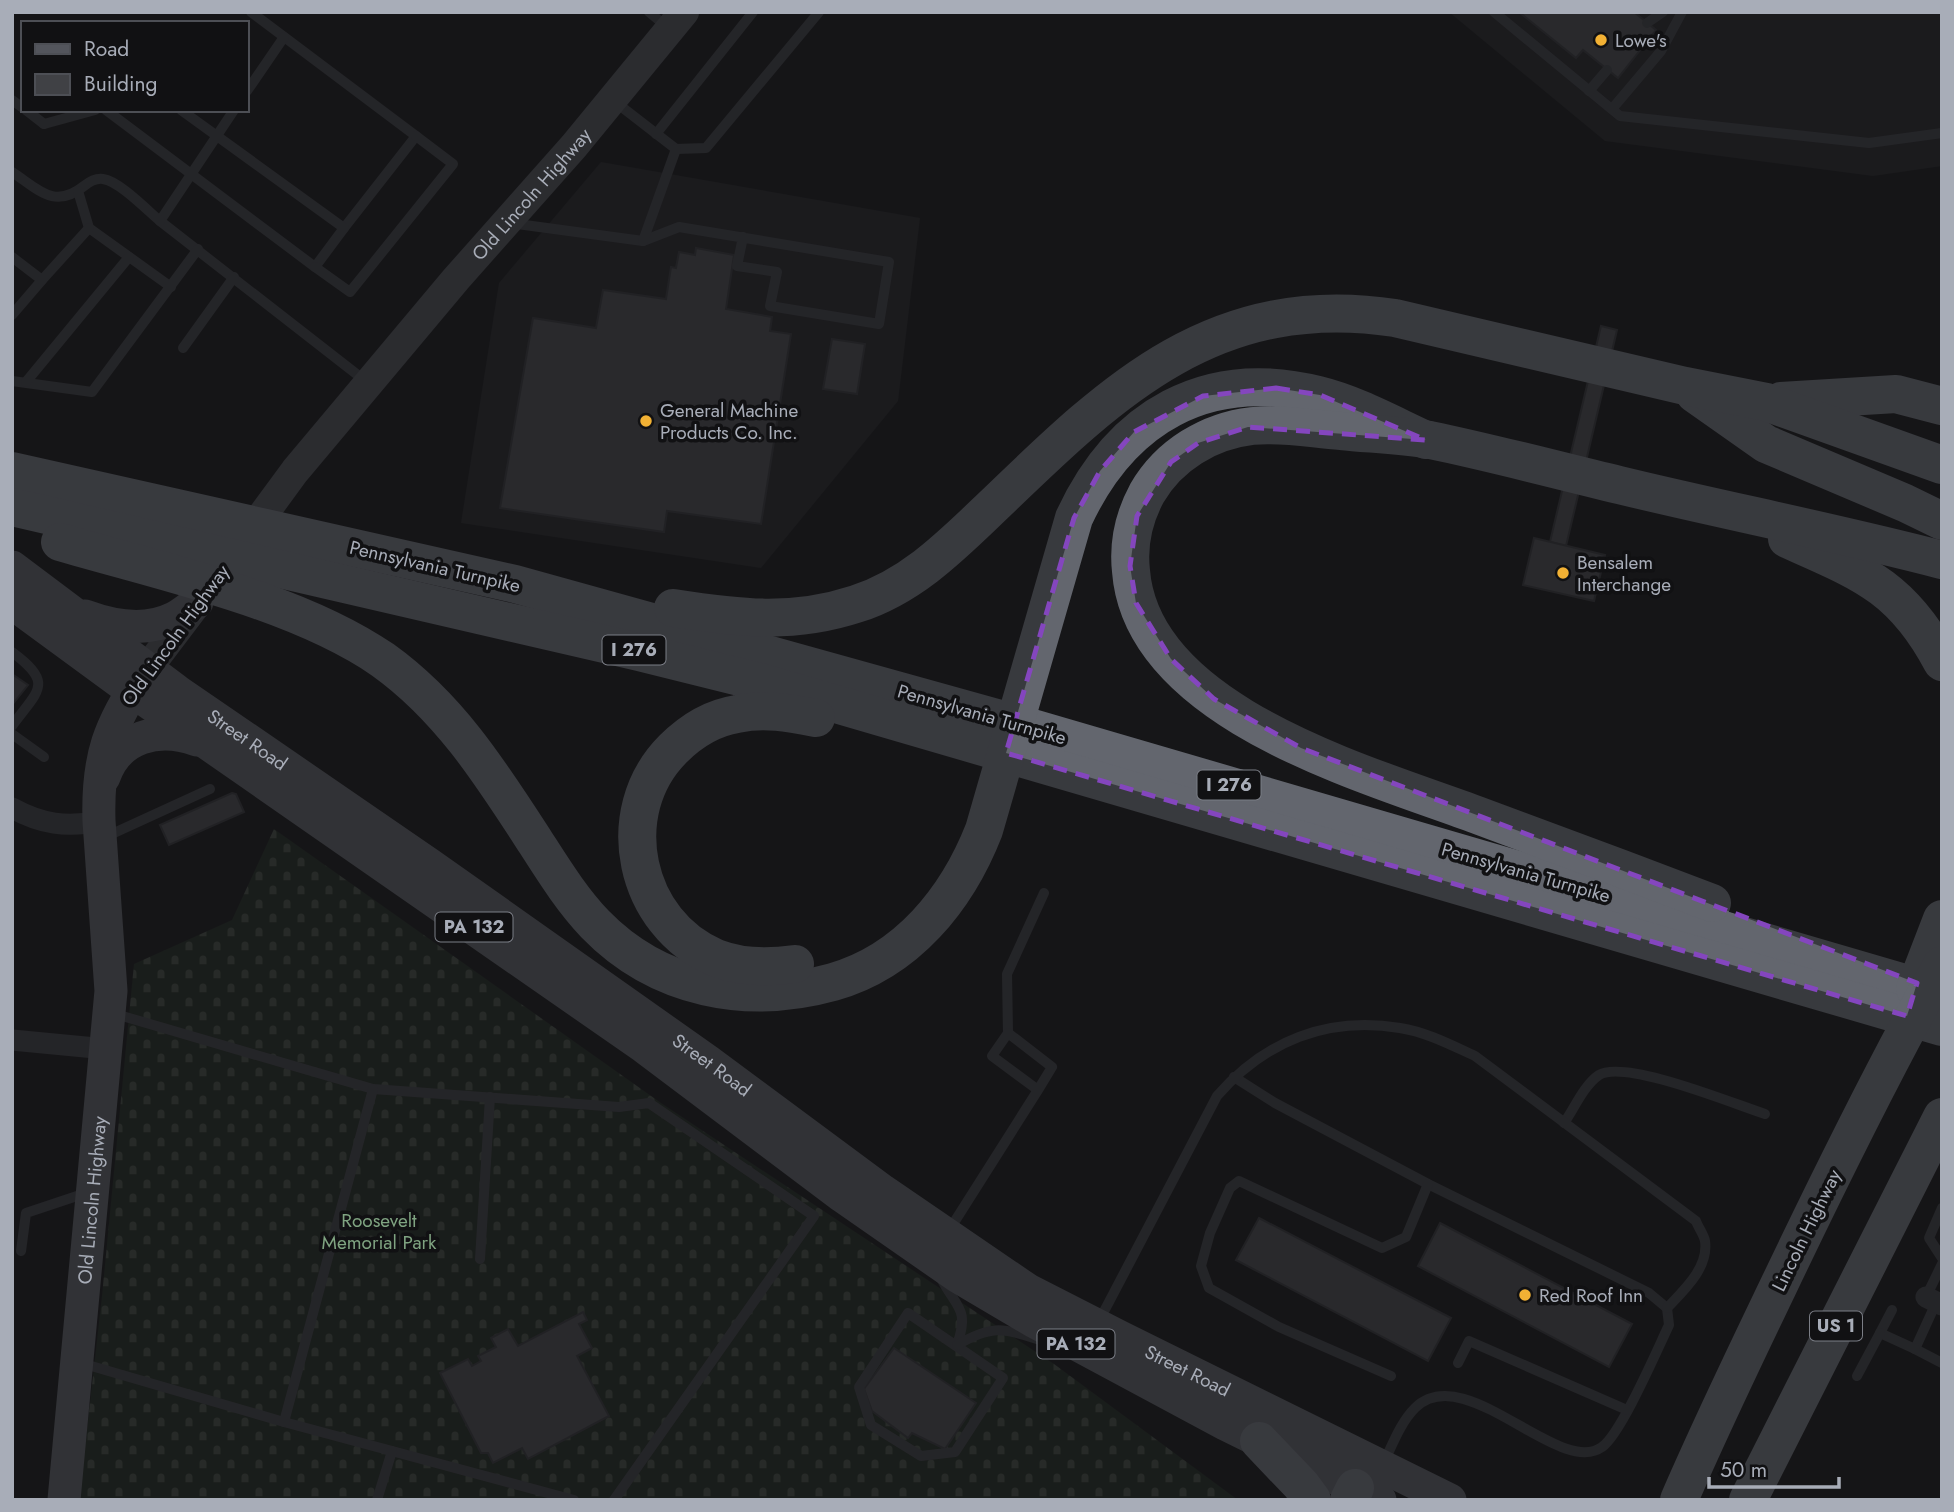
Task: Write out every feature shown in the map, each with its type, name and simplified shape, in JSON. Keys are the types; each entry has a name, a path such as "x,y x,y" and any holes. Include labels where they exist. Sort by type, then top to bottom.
{"highway":[{"path":"515,584 711,614 763,619 810,616 858,603 904,582 943,553 1051,450 1123,389 1168,358 1217,336 1277,319 1330,313 1395,318 1685,386 1766,402 1942,465"},
{"path":"1685,386 1766,444 1942,521"},
{"path":"1010,689 1086,492 1115,452 1134,432 1156,417 1203,396 1252,387 1276,388 1320,395 1426,440"},
{"path":"1013,755 782,712 751,712 721,718 680,742 649,782 636,831 643,879 657,908 671,927 689,943 716,958 745,966 762,967 806,962 831,955 874,934 911,903 940,864 983,785 1010,689 1050,508 1077,456 1123,389"},
{"path":"1766,402 1896,394 1942,406"},
{"path":"1936,982 1301,748 1240,716 1214,699 1171,659 1156,639 1141,612 1132,584 1130,548 1137,516 1151,488 1171,463 1198,443 1222,433 1248,427 1281,426 1426,440 1721,509 1851,536 1942,560"},
{"name":"Pennsylvania Turnpike","path":"12,471 515,584 1936,982"},
{"name":"Pennsylvania Turnpike","path":"12,507 204,581 250,561 764,683 1942,1027"},
{"path":"1721,509 1853,569 1880,585 1903,604 1921,627 1942,663"},
{"path":"12,528 204,581 328,629 383,660 431,700 472,747 565,887 594,923 612,939 657,969 704,987 757,993 812,988 839,980 888,956 930,921 962,877 984,830 983,785"},
{"name":"Lincoln Highway","path":"1679,1500 1714,1420 1893,1052 1936,982 1942,919"},
{"name":"US 1","path":"1748,1500 1942,1117"},
{"path":"1259,1441 1312,1500"}],"main road":[{"name":"Old Lincoln Highway","path":"64,1500 110,1012 109,943 100,818 104,748 115,720 204,581 368,384 574,146 612,99 667,18"},
{"name":"Street Road","path":"12,567 58,602 205,742 644,1046 842,1196 1028,1290 1077,1339 1259,1441 1369,1492 1450,1500"},
{"path":"58,602 105,623 132,626 154,624 174,618 204,581"},
{"name":"Street Road","path":"12,603 139,680 631,1006 873,1184 938,1246"},
{"path":"100,818 109,762 117,752 131,742 163,734 181,735 205,742"},
{"name":"Street Road","path":"1077,1339 1369,1492"}],"street":[{"path":"12,808 46,823 65,825 100,818"},
{"path":"12,1041 106,1049"}],"lane":[{"path":"109,112 350,292 453,164 251,12"},
{"path":"656,134 753,12"},
{"path":"612,99 676,149 706,148 819,12"},
{"path":"1494,12 1620,116 1869,143 1942,133"},
{"path":"1647,23 1662,12"},
{"path":"1612,109 1661,51 1682,12"},
{"path":"248,90 284,37"},
{"path":"1590,91 1607,70"},
{"path":"28,112 44,124"},
{"path":"44,124 63,112"},
{"path":"44,124 89,112"},
{"path":"184,112 344,228"},
{"path":"160,221 232,112"},
{"path":"315,267 416,136"},
{"path":"643,241 676,149"},
{"path":"12,172 47,196 61,198 78,191 90,181 102,178 116,184 368,384"},
{"path":"78,191 89,228 171,287"},
{"path":"506,222 643,241 679,227 743,237 889,262 879,324 771,306 777,272 737,266 743,237"},
{"path":"13,312 89,228"},
{"path":"12,381 92,392 198,249"},
{"path":"12,257 41,280"},
{"path":"26,382 129,257"},
{"path":"183,348 234,277"},
{"path":"12,652 32,667 39,679 38,691 12,726"},
{"path":"12,734 44,757"},
{"path":"100,818 210,789"},
{"path":"1038,1090 992,1056 1008,1033 1007,974 1044,893"},
{"path":"110,1012 373,1089 619,1107 649,1103 814,1216 614,1500"},
{"path":"1077,1339 1217,1096 1256,1058 1308,1033 1355,1025 1400,1028 1443,1041 1475,1056 1696,1221 1705,1242 1700,1267 1691,1284 1667,1308"},
{"path":"957,1345 964,1325 960,1305 946,1287 938,1246 1052,1067 1008,1033"},
{"path":"1564,1123 1591,1083 1601,1074 1617,1071 1648,1076 1765,1114"},
{"path":"1234,1077 1275,1103 1428,1184 1649,1293 1667,1308 1669,1325 1627,1410 1612,1437 1595,1452 1570,1450 1469,1401 1442,1396 1428,1399 1407,1417 1369,1492"},
{"path":"284,1422 373,1089"},
{"path":"480,1259 490,1097"},
{"path":"1391,1376 1279,1327 1209,1288 1201,1266 1210,1233 1230,1188 1239,1181 1382,1248 1406,1237 1428,1184"},
{"path":"21,1251 26,1213 92,1191"},
{"path":"1942,1208 1929,1238 1942,1258"},
{"path":"1915,1349 1935,1302 1942,1264"},
{"path":"1857,1376 1892,1310"},
{"path":"908,1313 957,1345 1003,1378 955,1452 921,1456 871,1425 859,1387 908,1313"},
{"path":"957,1345 980,1331 998,1330 1042,1341"},
{"path":"1880,1333 1942,1363"},
{"path":"1458,1363 1469,1341 1627,1410"},
{"path":"78,1362 284,1422 574,1500"},
{"path":"377,1500 392,1451"}],"highlighted area":[{"path":"1276,388 1320,395 1426,440 1248,427 1198,443 1171,462 1137,516 1130,566 1136,603 1171,659 1214,699 1301,748 1917,983 1907,1016 1006,753 1074,518 1100,471 1134,432 1203,396"}],"shaded area":[{"path":"1449,12 1942,12 1942,166 1873,176 1605,141"},
{"path":"601,162 920,218 898,401 761,568 461,523 499,283"}],"green space":[{"name":"Roosevelt Memorial Park","path":"274,829 661,1103 1054,1364 1238,1500 79,1500 134,964 232,920"}],"building":[{"name":"Lowe's","path":"1519,12 1634,12 1656,30 1618,78 1583,50 1576,58"},
{"name":"General Machine Products Co. Inc.","path":"696,248 734,255 726,309 772,317 770,331 791,334 761,524 667,511 664,532 500,508 533,318 596,328 603,290 666,299 671,267 676,268 679,252 695,255"},
{"path":"1601,326 1617,330 1566,546 1550,542"},
{"path":"832,339 865,344 857,394 823,389"},
{"name":"Bensalem Interchange","path":"1534,538 1605,555 1594,601 1523,585"},
{"path":"12,674 28,685 12,705"},
{"path":"232,793 236,794 244,812 169,845 160,825"},
{"path":"1259,1218 1451,1318 1428,1361 1236,1260"},
{"name":"Red Roof Inn","path":"1440,1223 1632,1324 1609,1367 1418,1266"},
{"path":"583,1312 587,1320 579,1324 592,1348 577,1356 609,1416 528,1459 522,1448 493,1463 488,1453 481,1453 440,1373 468,1359 472,1366 481,1361 478,1356 496,1347 491,1338 508,1329 518,1346"},
{"path":"894,1348 976,1403 945,1449 912,1433 908,1438 872,1411 864,1389"}],"place":[{"name":"Lowe's","path":"1601,40"},
{"name":"General Machine Products Co. Inc.","path":"646,421"},
{"name":"Bensalem Interchange","path":"1563,573"},
{"name":"Red Roof Inn","path":"1525,1295"}]}
